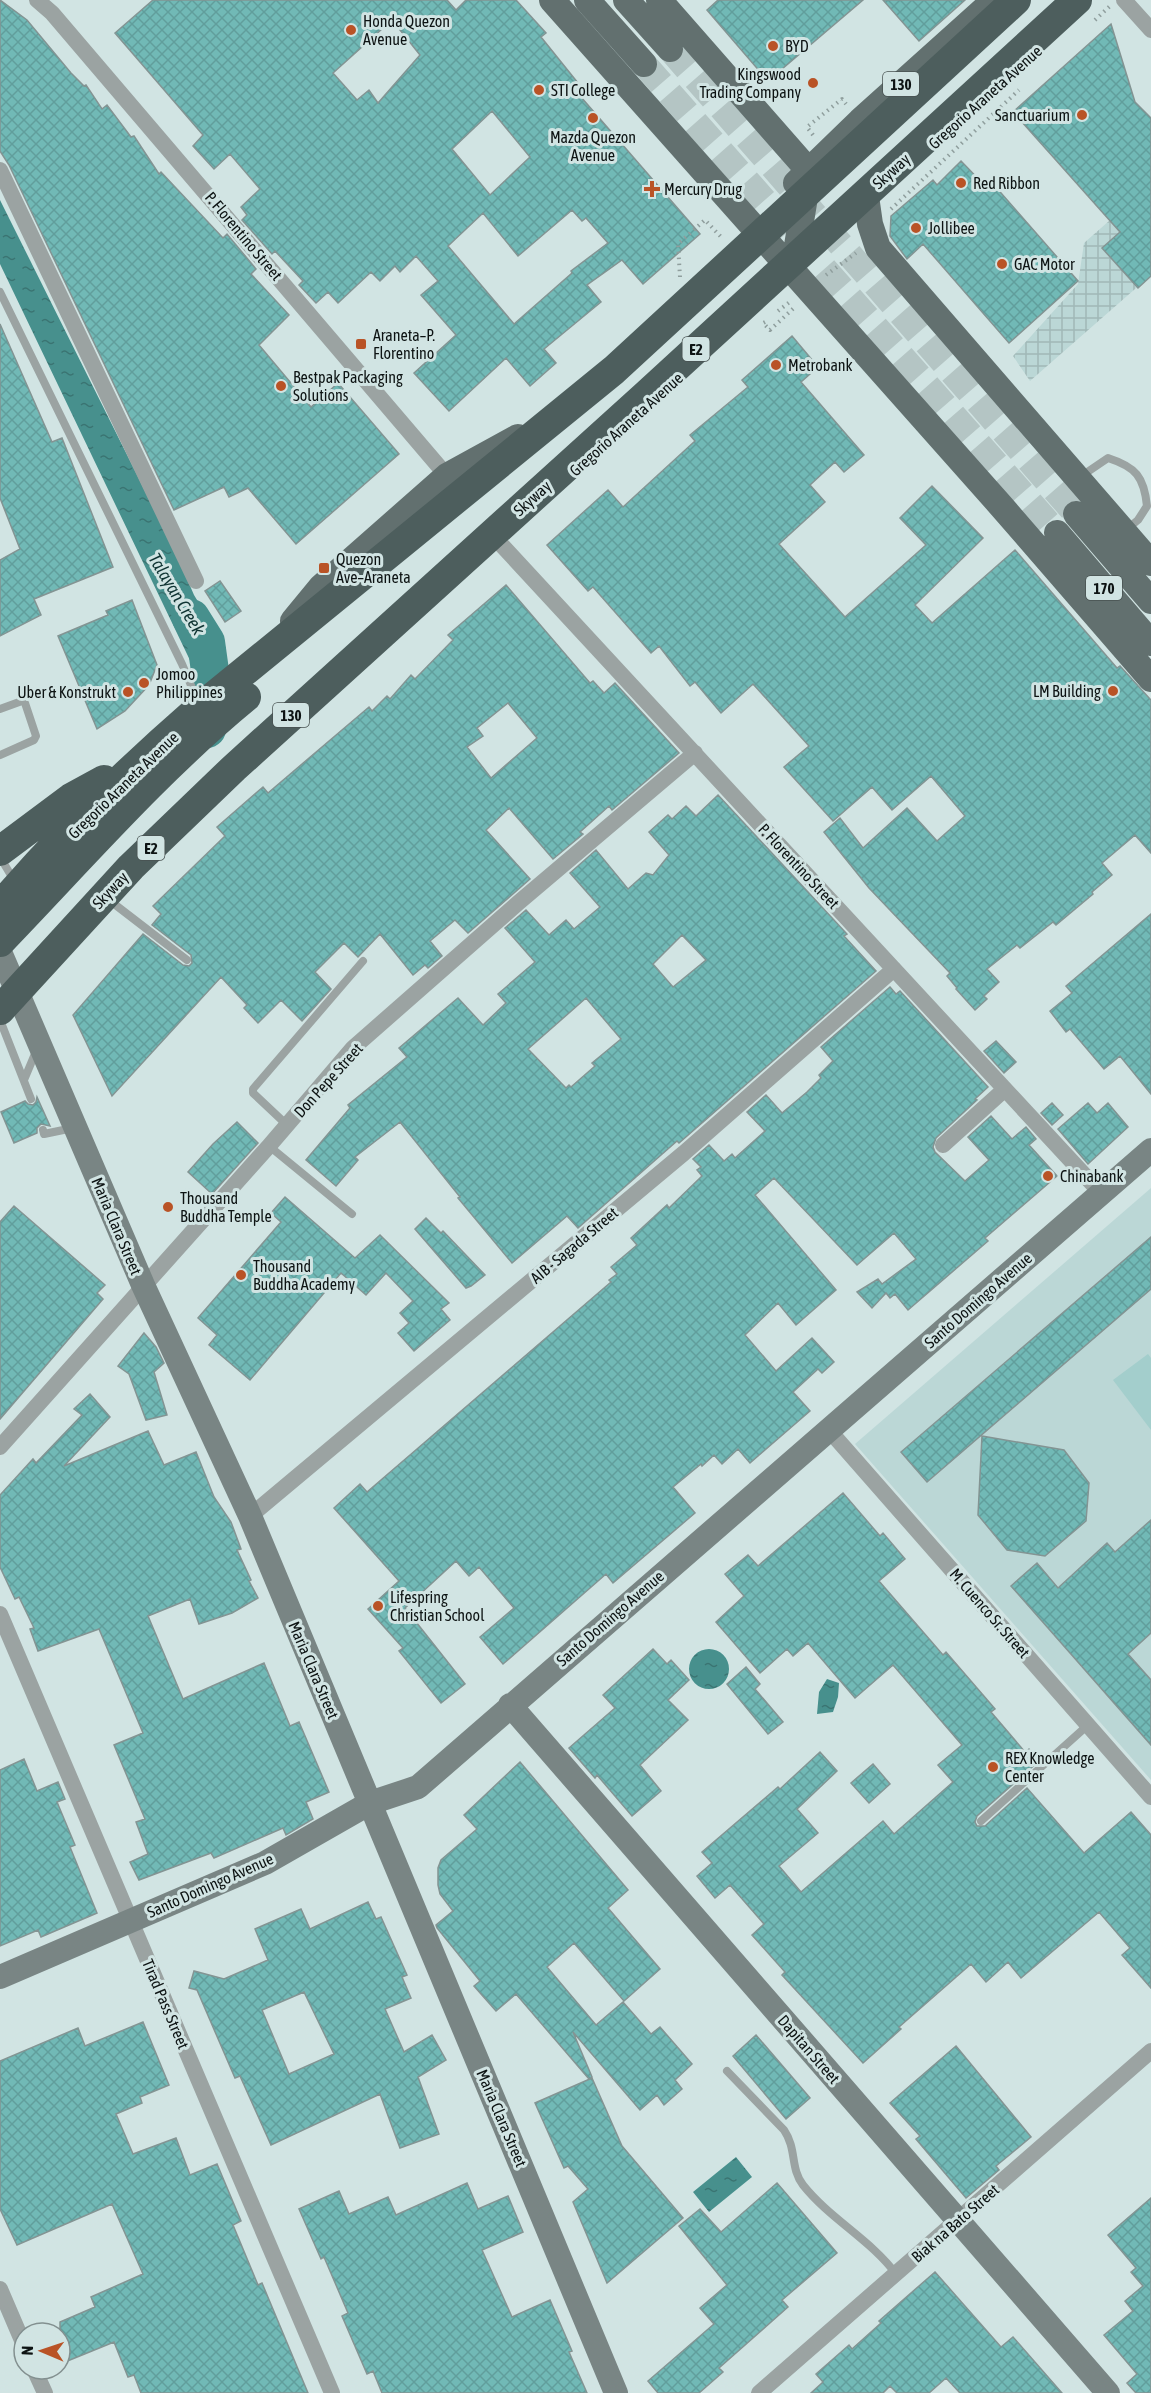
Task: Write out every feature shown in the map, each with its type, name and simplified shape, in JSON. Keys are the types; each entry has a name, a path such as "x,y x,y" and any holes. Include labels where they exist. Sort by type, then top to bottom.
{"highway":[{"name":"E2","path":"10,898 74,824 138,761 197,710 615,370 1016,0"},
{"name":"Skyway","path":"0,1010 131,867 234,768 655,387 1086,8"},
{"path":"0,942 137,800 209,713 488,500 536,427"},
{"path":"0,851 71,798 138,761"}],"main road":[{"path":"552,0 994,498 1151,679"},
{"path":"587,0 644,64"},
{"path":"626,0 670,50"},
{"path":"658,0 809,171 792,273"},
{"name":"Gregorio Araneta Avenue","path":"252,671 335,607 463,502 536,427 681,288 860,121 995,0"},
{"name":"Gregorio Araneta Avenue","path":"6,985 161,828 497,540 792,273 875,210 1086,8"},
{"path":"875,210 870,224 878,248 1151,563"},
{"name":"Gregorio Araneta Avenue","path":"0,911 98,805 209,713 252,671 321,587 447,476 536,427"},
{"name":"170","path":"1076,514 1151,601"},
{"name":"170","path":"1058,533 1151,643"}],"street":[{"name":"P. Florentino Street","path":"37,0 52,13 221,209 447,476"},
{"path":"1124,0 1151,30"},
{"path":"0,170 196,581"},
{"name":"P. Florentino Street","path":"497,540 1101,1193"},
{"name":"Don Pepe Street","path":"0,1447 269,1146 353,1048 518,903 695,753"},
{"name":"Maria Clara Street","path":"0,952 6,985 39,1043 143,1285 250,1516 616,2393"},
{"name":"AIB - Sagada Street","path":"250,1516 684,1152 894,969"},
{"path":"943,1145 1005,1089"},
{"name":"Santo Domingo Avenue","path":"0,1977 264,1863 370,1803 418,1787 1151,1150"},
{"name":"M. Cuenco Sr. Street","path":"828,1429 1151,1797"},
{"name":"Tirad Pass Street","path":"0,1614 332,2393"},
{"name":"Dapitan Street","path":"510,1705 1108,2393"},
{"name":"Biak na Bato Street","path":"768,2390 896,2274 1151,2051"},
{"path":"0,2289 14,2321"}],"lane":[{"path":"0,292 182,664 209,713"},
{"path":"1078,478 1108,458 1128,465 1145,487 1147,506 1138,520 1124,531"},
{"path":"0,709 22,701 25,703 36,736 34,740 0,755"},
{"path":"0,856 10,898"},
{"path":"98,891 187,960"},
{"path":"287,1125 254,1093 253,1089 363,961"},
{"path":"0,1020 31,1099"},
{"path":"24,1080 39,1043"},
{"path":"43,1130 44,1134 74,1128"},
{"path":"269,1146 352,1214"},
{"path":"981,1821 1088,1725"},
{"path":"727,2071 791,2140 797,2176 803,2185 834,2218 887,2262 896,2274"}],"path":[{"path":"1086,8 1117,0"},
{"path":"875,210 1021,88"},
{"path":"807,127 842,99"},
{"path":"681,288 678,244 705,220 722,237"},
{"path":"764,324 770,330 793,309"}],"shaded area":[{"path":"1151,184 1151,275 1030,381 1013,356 1078,284 1084,243"},
{"path":"1151,1188 1151,1780 855,1444"},
{"path":"1148,1354 1151,1358 1151,1430 1113,1380"}],"water":[{"path":"0,200 175,551 194,595 226,648 198,677 0,264"},
{"path":"709,1649 717,1650 723,1655 728,1661 728,1677 723,1683 717,1688 709,1689 701,1688 695,1683 690,1677 689,1669 690,1661 695,1655 701,1650"},
{"path":"827,1679 839,1683 838,1697 833,1712 817,1714 819,1692"},
{"path":"736,2157 752,2177 709,2212 693,2192"}],"building":[{"path":"0,0 27,20 71,73 84,86 86,85 102,109 107,105 131,137 134,136 159,174 161,172 223,238 227,234 256,269 251,274 289,315 259,345 311,407 338,383 399,454 296,544 248,488 229,497 224,487 174,510 9,165 0,151"},
{"path":"153,0 447,0 456,10 466,0 516,0 546,33 541,37 586,93 581,97 700,234 643,284 622,260 587,285 601,302 544,349 556,363 530,386 506,358 449,411 414,373 456,335 421,295 438,281 416,256 400,272 395,266 380,281 371,272 338,303 328,292 316,303 299,285 303,281 275,251 272,254 242,220 247,215 241,207 260,189 230,154 214,169 193,146 203,135 115,33","holes":["392,20 420,55 378,103 369,90 357,100 333,73","492,111 530,157 490,195 452,149","572,210 582,221 586,218 608,243 571,271 572,273 514,324 448,246 483,213 518,256"]},
{"name":"BYD","path":"718,0 863,0 768,81 707,10"},
{"path":"883,0 965,0 919,41"},
{"name":"Sanctuarium","path":"1111,24 1135,102 1151,118 1151,276 1138,288 1102,248 1120,232 1013,112"},
{"name":"GAC Motor","path":"961,161 990,191 995,186 1078,281 1009,343 923,244 907,259 890,236 891,216 933,180 937,185"},
{"path":"0,324 52,442 62,438 113,567 34,599 41,615 0,636 0,560 20,549 0,498"},
{"path":"792,336 818,367 801,382 864,455 844,472 835,462 810,485 825,502 779,544 845,617 926,545 900,518 932,486 983,538 915,605 932,623 1015,550 1117,668 1120,666 1151,700 1151,853 1135,835 1102,863 1112,875 1092,892 1093,894 1056,925 1053,922 1020,948 1017,945 987,969 999,982 984,996 987,999 975,1010 947,976 950,973 869,888 824,832 840,818 863,848 907,808 937,841 965,816 931,776 892,810 872,787 833,821 784,767 809,746 753,684 721,713 695,682 690,686 659,646 651,653 593,587 588,591 547,545 608,490 623,507 695,441 690,435 748,387 742,380"},
{"path":"220,581 241,611 225,622 205,591"},
{"path":"506,585 590,683 593,681 604,693 615,683 679,753 612,810 609,806 580,832 583,834 553,859 509,808 486,830 530,879 468,933 455,920 430,941 442,956 428,968 425,965 413,975 380,934 358,957 344,943 315,972 331,989 302,1021 281,1000 258,1023 244,1008 247,1005 221,977 112,1096 73,1015 143,934 183,965 189,966 192,963 191,955 152,925 161,914 153,906 225,836 217,827 263,787 268,793 369,707 372,711 387,696 390,699 411,675 415,679 453,640 448,635","holes":["508,703 537,738 491,778 467,747 483,736 477,728"]},
{"path":"132,600 157,665 149,685 125,711 97,729 58,636 108,615 106,611"},
{"path":"718,795 847,934 844,936 876,971 578,1228 567,1216 512,1263 458,1198 460,1197 400,1122 355,1157 358,1160 336,1186 306,1160 350,1108 348,1105 407,1057 399,1048 458,998 483,1025 506,1003 498,994 535,962 505,928 526,910 549,935 566,920 574,929 600,907 570,873 596,850 628,889 646,873 653,875 669,855 649,832 668,815 672,819 686,806 696,816","holes":["682,935 706,960 673,987 653,964","586,998 621,1039 592,1063 595,1066 571,1087 569,1085 566,1088 528,1049"]},
{"path":"1151,914 1151,1094 1120,1056 1104,1069 1070,1029 1066,1032 1050,1011 1072,993 1066,986"},
{"path":"890,987 896,994 900,991 988,1087 936,1138 933,1147 935,1152 965,1181 989,1160 968,1137 991,1116 1012,1139 1026,1127 1036,1139 1029,1145 1057,1176 985,1238 988,1241 908,1310 895,1294 890,1298 886,1293 872,1308 857,1292 878,1279 882,1284 916,1259 894,1233 857,1265 774,1178 755,1195 836,1290 796,1325 778,1303 745,1335 776,1371 812,1338 834,1362 822,1373 818,1369 793,1392 810,1411 750,1463 738,1449 722,1464 714,1455 673,1487 695,1513 613,1583 606,1574 503,1664 480,1637 514,1608 479,1567 469,1576 456,1561 405,1608 465,1684 441,1703 399,1651 403,1648 368,1609 399,1581 334,1508 360,1484 367,1492 611,1282 609,1280 617,1274 611,1267 637,1245 631,1238 667,1205 669,1208 702,1176 697,1170 701,1167 693,1159 709,1145 724,1161 732,1154 735,1158 765,1131 747,1112 766,1095 782,1113 807,1092 833,1061 821,1047"},
{"path":"996,1041 1016,1062 1004,1073 984,1051"},
{"path":"37,1097 50,1126 41,1124 37,1128 37,1133 14,1143 1,1112 25,1101 33,1105"},
{"path":"1052,1103 1063,1115 1052,1125 1041,1113"},
{"path":"1088,1103 1097,1113 1108,1103 1128,1127 1088,1164 1058,1129"},
{"path":"237,1122 258,1143 212,1194 188,1172"},
{"path":"285,1197 355,1258 380,1235 449,1303 441,1309 450,1320 414,1351 398,1333 409,1323 400,1313 413,1301 386,1273 366,1295 341,1273 250,1380 209,1345 217,1335 198,1318 281,1222 271,1213"},
{"path":"14,1206 105,1285 97,1293 103,1299 0,1419 0,1222"},
{"path":"426,1218 441,1233 443,1231 485,1275 466,1288 415,1229"},
{"path":"1151,1237 1151,1289 927,1482 901,1452"},
{"path":"144,1333 156,1347 164,1363 154,1372 167,1415 146,1420 129,1374 118,1366"},
{"path":"90,1394 110,1417 64,1466 148,1431 164,1465 196,1452 214,1497 231,1522 241,1549 237,1550 258,1598 232,1613 199,1624 190,1599 148,1616 183,1699 264,1663 290,1726 299,1722 329,1792 306,1802 313,1819 286,1835 283,1828 214,1858 211,1853 139,1880 130,1862 148,1854 136,1822 145,1819 114,1745 143,1733 99,1629 38,1651 30,1629 34,1628 19,1597 15,1599 0,1567 0,1495 33,1459 36,1463 82,1415 74,1409"},
{"path":"982,1436 1064,1450 1089,1483 1086,1521 1045,1556 1007,1550 978,1515"},
{"path":"843,1493 880,1536 883,1533 905,1559 879,1581 943,1655 946,1652 995,1709 991,1712 1025,1752 1029,1749 1038,1762 977,1816 975,1822 977,1826 985,1826 1027,1788 1084,1853 1131,1812 1151,1835 1151,1988 1122,1955 1130,1948 1099,1912 1021,1978 1008,1962 986,1982 971,1964 899,2027 901,2029 863,2063 782,1975 785,1972 752,1935 764,1924 730,1885 715,1898 697,1876 712,1863 702,1852 778,1787 780,1789 820,1752 837,1771 797,1809 818,1833 779,1866 801,1892 883,1821 894,1834 953,1782 938,1765 962,1745 893,1665 855,1698 808,1643 793,1656 787,1649 760,1673 716,1622 744,1596 725,1574 748,1555 758,1566"},
{"path":"1151,1520 1151,1633 1128,1654 1151,1680 1151,1745 1011,1586 1037,1563 1058,1588 1107,1543 1115,1552"},
{"path":"653,1649 667,1664 671,1660 689,1680 668,1700 688,1720 640,1765 661,1791 632,1816 597,1775 595,1778 569,1748 615,1708 603,1695"},
{"path":"746,1667 760,1684 755,1689 783,1722 768,1734 727,1684"},
{"path":"24,1759 37,1791 58,1782 65,1799 57,1802 75,1845 70,1847 97,1913 41,1937 38,1930 0,1946 0,1770"},
{"path":"520,1762 628,1890 608,1908 660,1969 624,2001 574,1943 547,1967 596,2025 623,2002 651,2034 660,2027 692,2064 675,2080 682,2089 664,2105 657,2095 640,2110 573,2032 592,2077 589,2079 516,1994 496,2011 474,1986 480,1981 437,1928 436,1925 453,1911 440,1894 438,1868 441,1860 477,1829 464,1815"},
{"path":"873,1764 890,1784 869,1803 851,1783"},
{"path":"368,1902 376,1919 381,1917 407,1975 402,1977 411,1998 385,2009 404,2052 432,2035 446,2060 418,2077 439,2134 400,2148 380,2094 271,2145 240,2076 235,2078 197,1990 189,1988 194,1971 224,1979 268,1960 255,1929 301,1909 310,1929","holes":["304,1992 334,2054 289,2074 262,2010"]},
{"path":"143,2022 169,2085 140,2097 142,2103 116,2114 133,2154 176,2138 190,2175 217,2164 241,2221 233,2225 258,2285 262,2283 308,2393 141,2393 134,2375 128,2377 114,2342 72,2359 72,2321 62,2321 95,2307 91,2297 143,2274 112,2204 17,2245 0,2209 0,2061 78,2028 85,2046"},
{"path":"756,2035 810,2098 786,2119 733,2056"},
{"path":"956,2046 1031,2137 996,2166 999,2170 966,2198 916,2139 920,2136 890,2103"},
{"path":"592,2078 622,2146 683,2218 607,2283 573,2202 588,2189 568,2166 564,2168 535,2103"},
{"path":"467,2183 478,2209 508,2196 523,2232 482,2250 512,2317 550,2300 587,2393 382,2393 373,2371 367,2374 342,2316 348,2313 324,2257 321,2259 299,2209 339,2191 349,2214 388,2197 396,2215"},
{"path":"777,2183 837,2253 782,2300 788,2307 719,2368 723,2372 699,2393 658,2393 648,2381 714,2324 700,2308 727,2285 679,2226 700,2209 721,2232"},
{"path":"1151,2198 1151,2393 1136,2393 1127,2383 1137,2374 1104,2335 1133,2311 1125,2301 1143,2286 1131,2272 1136,2268 1108,2235"},
{"path":"935,2272 1001,2347 1013,2337 1062,2393 960,2393 946,2378 929,2393 897,2393 890,2386 883,2393 811,2393 823,2382 816,2374 849,2345 852,2349 881,2323 879,2321"}],"waterway":[{"name":"Talayan Creek","path":"191,618 206,642 215,707 207,729"}],"tunnel":[{"path":"670,49 1076,514"},
{"path":"644,64 1057,533"}],"place":[{"name":"Honda Quezon Avenue","path":"351,30"},
{"name":"BYD","path":"773,46"},
{"name":"Kingswood Trading Company","path":"813,83"},
{"name":"STI College","path":"539,90"},
{"name":"Sanctuarium","path":"1082,115"},
{"name":"Mazda Quezon Avenue","path":"593,118"},
{"name":"Red Ribbon","path":"961,183"},
{"name":"Mercury Drug","path":"652,189"},
{"name":"Jollibee","path":"916,228"},
{"name":"GAC Motor","path":"1002,264"},
{"name":"Araneta–P. Florentino","path":"361,344"},
{"name":"Metrobank","path":"776,365"},
{"name":"Bestpak Packaging Solutions","path":"281,386"},
{"name":"Quezon Ave–Araneta","path":"324,568"},
{"name":"Jomoo Philippines","path":"144,683"},
{"name":"LM Building","path":"1113,691"},
{"name":"Uber & Konstrukt","path":"128,692"},
{"name":"Chinabank","path":"1048,1176"},
{"name":"Thousand Buddha Temple","path":"168,1207"},
{"name":"Thousand Buddha Academy","path":"241,1275"},
{"name":"Lifespring Christian School","path":"378,1606"},
{"name":"REX Knowledge Center","path":"993,1767"}]}
